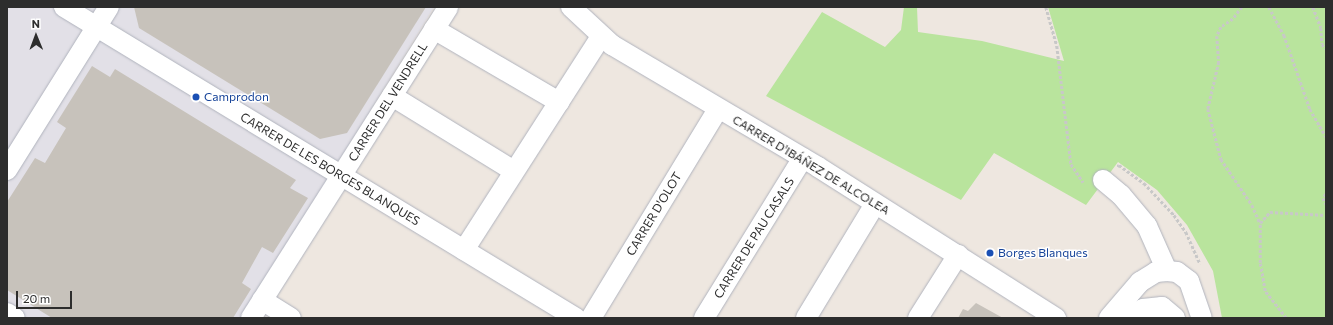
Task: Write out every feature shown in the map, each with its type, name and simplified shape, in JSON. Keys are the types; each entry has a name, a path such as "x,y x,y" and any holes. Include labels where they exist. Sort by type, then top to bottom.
{"street":[{"name":"CARRER DE LES BORGES BLANQUES","path":"64,7 576,318"},
{"path":"7,170 109,7"},
{"name":"CARRER DEL VENDRELL","path":"251,318 448,7"},
{"name":"CARRER D'IBÁÑEZ DE ALCOLEA","path":"571,7 601,37 718,109 803,158 1056,318"},
{"path":"434,29 559,102"},
{"path":"464,250 601,37"},
{"path":"392,96 514,171"},
{"name":"CARRER D'OLOT","path":"591,318 718,109"},
{"name":"CARRER DE PAU CASALS","path":"704,318 803,158"},
{"path":"1104,180 1122,195 1147,226 1167,271"},
{"path":"806,318 875,204"},
{"path":"918,318 958,255"},
{"path":"1109,318 1140,282 1156,272 1167,271 1177,272 1189,281 1202,318"},
{"path":"262,300 292,318"},
{"path":"1124,318 1143,309 1162,307 1175,318"},
{"path":"7,313 15,318"}],"path":[{"path":"1046,7 1057,46 1071,164 1084,184 1090,187 1097,188 1104,180"},
{"path":"1242,7 1233,20 1221,27 1217,36 1219,62 1208,109 1221,159 1252,204 1260,223 1260,263 1265,291 1286,318"},
{"path":"1269,7 1284,35 1310,109 1326,136"},
{"path":"1313,7 1321,28 1322,44 1326,49"},
{"path":"1326,194 1323,198 1326,204"},
{"path":"1260,223 1270,212 1326,215"}],"shaded area":[{"path":"7,7 434,7 242,318 7,318"}],"green space":[{"path":"904,7 917,7 918,32 982,41 1064,61 1048,7 1326,7 1326,318 1222,318 1213,271 1187,225 1157,190 1118,162 1086,205 994,153 961,200 766,96 822,12 885,47 901,30"}],"building":[{"path":"134,7 426,7 347,133 320,139 139,28"},
{"path":"92,66 110,77 115,69 296,180 290,188 308,198 273,253 262,247 242,283 251,289 233,318 52,318 7,290 7,202 35,158 45,163 66,128 57,122"},
{"path":"976,303 1003,318 958,318 963,309 968,311"}],"place":[{"name":"Camprodon","path":"196,97"},
{"name":"Borges Blanques","path":"990,253"}]}
